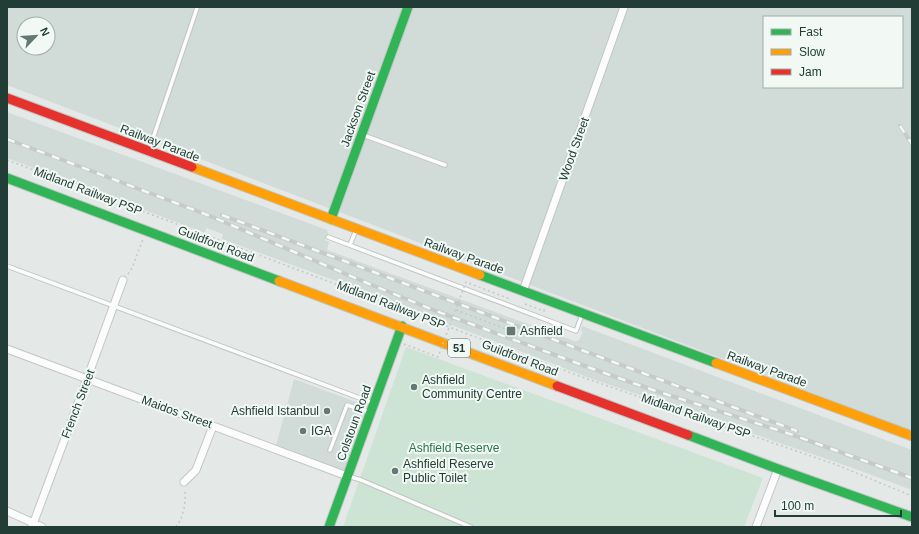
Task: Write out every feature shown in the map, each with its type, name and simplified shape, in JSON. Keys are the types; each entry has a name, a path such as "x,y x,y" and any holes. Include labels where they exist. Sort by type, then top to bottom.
{"main road":[{"name":"Jackson Street","path":"331,219 408,7"},
{"name":"Railway Parade","path":"7,98 912,436"},
{"name":"Guildford Road","path":"7,178 778,469 912,517"},
{"name":"Colstoun Road","path":"328,527 402,326"}],"street":[{"name":"Wood Street","path":"523,291 624,7"},
{"name":"French Street","path":"32,525 123,280"},
{"name":"Maidos Street","path":"7,349 347,476"},
{"path":"184,482 196,470 213,426"},
{"path":"756,527 778,469"},
{"path":"7,511 32,525 42,527"}],"lane":[{"path":"149,152 197,8"},
{"path":"362,134 445,165"},
{"path":"350,246 357,229"},
{"path":"328,237 576,331 583,313"},
{"path":"7,266 374,403"},
{"path":"330,450 347,405 370,413"},
{"path":"347,476 361,480 471,527"}],"path":[{"name":"Midland Railway PSP","path":"7,160 579,376 837,465 912,496"},
{"path":"123,280 132,268 146,230"},
{"path":"404,344 438,357 466,282 510,299"},
{"path":"524,304 544,311"},
{"path":"456,310 511,331"},
{"path":"176,527 180,521 186,498 184,482"}],"shaded area":[{"path":"7,7 912,7 912,431 7,85"},
{"path":"7,112 327,230 328,234 325,240 329,242 327,250 574,341 579,340 583,332 581,331 582,326 912,450 912,490 850,467 587,377 366,292 222,239 223,234 206,228 205,233 7,158"},
{"path":"294,379 372,408 347,476 275,449"}],"green space":[{"name":"Ashfield Reserve","path":"406,347 763,478 744,527 343,527"}],"railway":[{"path":"900,126 912,144"},
{"path":"7,139 210,216 436,311 593,369 793,435 912,478"},
{"path":"222,215 797,431"}],"traffic: fast":[{"path":"331,219 408,7"},
{"path":"7,178 279,281"},
{"path":"480,275 716,363"},
{"path":"329,527 402,326"},
{"path":"688,435 912,517"}],"traffic: slow":[{"path":"192,167 480,275"},
{"path":"279,281 557,386"},
{"path":"716,363 912,436"}],"traffic: jam":[{"path":"7,98 192,167"},
{"path":"557,386 688,435"}],"place":[{"name":"Ashfield","path":"511,331"},
{"name":"Ashfield Community Centre","path":"414,387"},
{"name":"Ashfield Istanbul","path":"327,411"},
{"name":"IGA","path":"303,431"},
{"name":"Ashfield Reserve Public Toilet","path":"395,471"}]}
